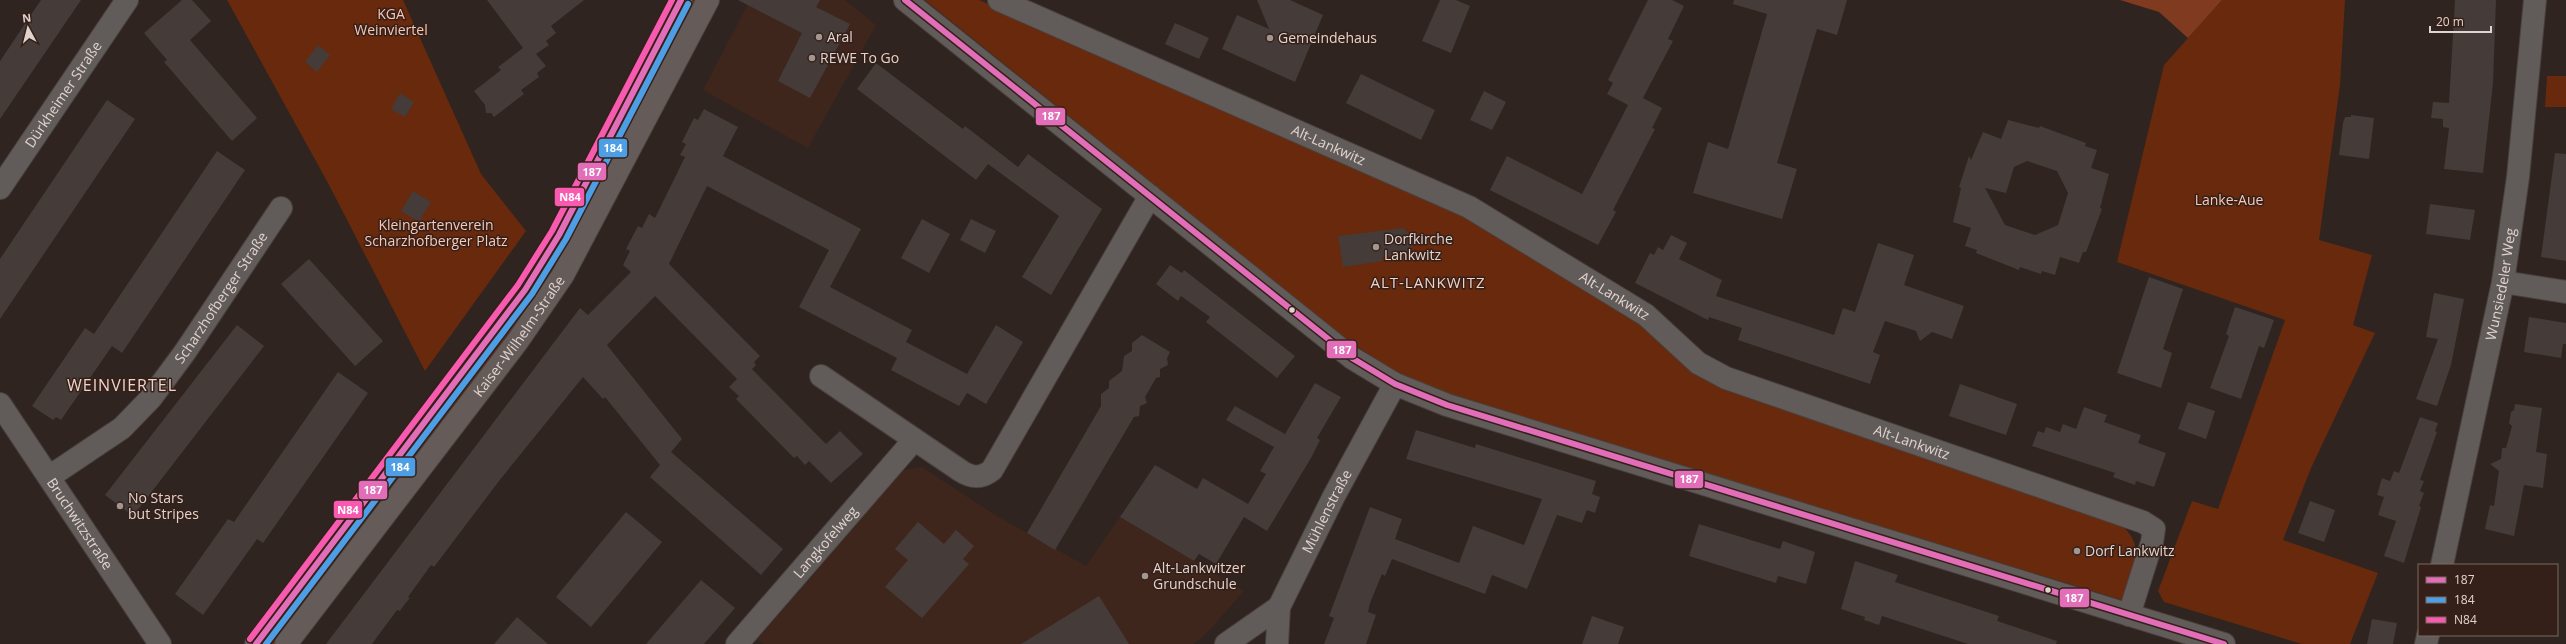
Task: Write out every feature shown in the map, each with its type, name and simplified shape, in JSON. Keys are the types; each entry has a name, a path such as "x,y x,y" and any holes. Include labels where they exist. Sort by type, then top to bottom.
{"main road":[{"name":"Kaiser-Wilhelm-Straße","path":"256,644 525,290 559,235 681,0"},
{"name":"Kaiser-Wilhelm-Straße","path":"286,644 512,348 553,290 708,0"}],"street":[{"name":"Dürkheimer Straße","path":"0,188 127,0"},
{"path":"905,0 1361,365 1394,384 1454,407 2224,644"},
{"name":"Alt-Lankwitz","path":"999,0 1468,207 1646,315 1698,363 1726,378 2143,522 2154,529 2152,542 2129,615"},
{"name":"Wunsiedeler Weg","path":"2442,564 2503,282 2518,177 2535,0"},
{"path":"821,376 914,440 970,476 979,477 992,470 1150,196"},
{"name":"Scharzhofberger Straße","path":"49,477 122,428 151,398 185,352 281,208"},
{"path":"2503,282 2566,292"},
{"name":"Mühlenstraße","path":"1277,644 1279,607 1334,496 1394,384"},
{"name":"Bruchwitzstraße","path":"0,404 160,644"},
{"name":"Langkofelweg","path":"737,644 914,440"},
{"path":"1226,644 1279,607"}],"shaded area":[{"path":"750,0 845,0 876,25 808,148 703,90"},
{"path":"2120,0 2222,0 2188,38 2159,12"},
{"path":"922,467 995,515 1086,566 1120,517 1244,591 1205,635 1193,644 764,644 757,640 904,470"}],"green space":[{"name":"Kleingartenverein Scharzhofberger Platz","path":"227,0 403,0 481,174 526,231 425,371 328,183"},
{"path":"691,0 698,0 553,273 501,349 275,644 268,644 491,352"},
{"path":"925,0 979,0 1448,206 1643,325 1688,366 2118,522 2128,531 2136,549 2134,568 2122,600 1434,390 1418,383 1389,367 1348,340"},
{"name":"Lanke-Aue","path":"2222,0 2345,0 2340,85 2319,240 2372,255 2353,325 2375,333 2311,468 2283,540 2378,573 2350,644 2302,644 2164,602 2158,591 2192,501 2218,509 2285,320 2117,262 2164,65"},
{"path":"2547,76 2566,76 2566,107 2545,107"}],"building":[{"path":"41,0 81,0 0,119 0,61"},
{"path":"182,0 192,0 211,21 190,40 257,118 232,141 164,62 167,60 144,33"},
{"path":"487,0 584,0 551,26 556,33 546,41 549,45 536,54 546,66 537,73 539,77 521,90 524,94 494,117 491,113 486,113 485,105 474,91 501,70 498,67 523,48"},
{"path":"738,0 820,0 816,7 850,24 810,98 778,81 802,33"},
{"name":"Gemeindehaus","path":"1257,0 1290,0 1323,15 1295,82 1222,49 1237,15 1269,29"},
{"path":"1440,0 1456,0 1470,6 1451,53 1422,41"},
{"path":"1648,0 1672,0 1684,6 1668,39 1673,41 1643,98 1662,108 1652,128 1655,129 1613,210 1616,212 1598,245 1490,190 1507,156 1582,194 1628,105 1607,94 1613,83 1608,80"},
{"path":"1734,0 1847,0 1837,35 1817,29 1777,163 1797,169 1782,219 1693,193 1708,142 1728,149 1767,14 1733,4"},
{"path":"2455,0 2496,0 2493,83 2483,173 2444,169 2449,128 2443,127 2443,119 2431,118 2433,102 2449,103"},
{"path":"1175,23 1209,38 1199,59 1165,44"},
{"path":"318,45 330,55 317,72 305,62"},
{"path":"876,63 963,129 965,126 1018,167 1028,154 1102,209 1051,295 1022,277 1059,216 988,164 976,180 857,89"},
{"path":"1361,74 1435,110 1421,140 1346,103"},
{"path":"1484,91 1506,102 1492,130 1470,120"},
{"path":"400,93 414,102 405,117 391,109"},
{"path":"107,100 135,119 0,319 0,259"},
{"path":"704,109 738,127 723,156 861,229 830,287 912,330 906,342 967,374 996,325 1023,342 986,404 967,393 959,406 891,370 897,358 799,307 829,250 707,186 669,264 760,356 754,362 756,365 752,369 826,444 840,431 863,454 831,483 809,461 805,465 797,456 794,458 736,399 739,396 729,387 737,379 655,296 607,345 682,439 671,452 783,549 761,575 650,477 660,465 605,397 603,399 583,377 499,481 434,567 431,565 408,597 410,598 400,611 397,610 372,644 326,644 580,308 588,315 631,272 623,265 630,251 626,249 638,226 642,228 649,214 655,218 685,157 680,155 686,144 682,142 694,118 698,120"},
{"path":"2351,115 2374,118 2369,159 2339,155 2343,123 2345,117 2351,117"},
{"path":"2008,120 2039,128 2040,126 2086,143 2085,146 2097,150 2091,168 2109,174 2100,208 2102,209 2086,252 2083,252 2079,263 2060,257 2055,275 2042,271 2041,274 2020,267 2019,270 1976,253 1977,250 1965,246 1971,228 1953,222 1961,188 1959,187 1969,156 1971,160 1983,132 2001,139","holes":["2027,161 2057,171 2068,193 2058,225 2035,235 2005,225 1985,188 2006,193 2014,167"]},
{"path":"217,151 245,170 122,353 112,346 61,420 56,417 53,420 32,406 85,328 94,334"},
{"path":"2555,153 2566,154 2566,261 2541,257"},
{"path":"413,191 431,202 419,222 401,211"},
{"path":"2430,204 2475,210 2470,240 2426,234"},
{"path":"922,219 950,234 929,273 901,258"},
{"path":"971,219 996,231 985,253 960,240"},
{"name":"Dorfkirche Lankwitz","path":"1403,228 1414,238 1414,244 1408,253 1382,257 1383,261 1343,267 1338,236"},
{"path":"1671,235 1687,243 1679,259 1722,280 1716,296 1834,335 1843,308 1855,312 1878,243 1914,255 1904,285 1964,306 1952,339 1932,332 1920,341 1916,331 1885,321 1873,352 1880,355 1870,384 1738,340 1742,328 1709,317 1708,320 1635,283 1650,253 1654,255 1658,247 1663,250"},
{"path":"309,259 383,341 355,366 281,284"},
{"path":"1170,265 1182,273 1184,270 1295,356 1277,378 1206,322 1210,317 1181,296 1178,301 1156,284"},
{"path":"2149,277 2183,289 2163,349 2172,353 2161,388 2117,373"},
{"path":"2434,293 2464,299 2451,365 2437,406 2416,399 2438,339 2426,337"},
{"path":"2235,307 2274,320 2264,348 2259,346 2241,399 2210,388 2229,336 2226,334"},
{"path":"2529,317 2566,323 2566,344 2563,344 2561,358 2524,352"},
{"path":"237,325 264,346 133,516 105,495"},
{"path":"1142,335 1170,352 1167,358 1168,365 1160,369 1160,377 1156,378 1145,397 1147,403 1140,406 1139,416 1134,417 1055,550 1027,533 1101,406 1101,394 1109,388 1109,381 1122,371 1124,356 1132,351 1132,343"},
{"path":"338,372 368,393 263,543 257,539 203,615 175,594 228,519 234,522"},
{"path":"1315,383 1341,397 1317,438 1320,440 1311,458 1267,531 1244,517 1216,564 1199,554 1194,561 1120,517 1155,465 1197,489 1203,478 1248,504 1266,474 1260,471 1274,447 1226,420 1235,406 1285,434"},
{"path":"1960,384 2017,404 2006,435 1949,416"},
{"path":"2188,402 2215,411 2206,439 2178,429"},
{"path":"2515,404 2542,408 2536,452 2547,454 2543,488 2524,485 2514,536 2485,529 2490,505 2494,506 2499,471 2490,464 2501,459 2502,448 2506,448 2512,426 2509,423 2511,412 2514,410"},
{"path":"2084,407 2107,415 2104,422 2141,435 2138,443 2166,453 2154,487 2136,481 2135,485 2113,477 2115,473 2032,446 2038,431 2044,433 2046,427 2060,432 2063,424 2076,429"},
{"path":"2420,417 2438,423 2435,431 2437,432 2420,480 2424,481 2420,491 2424,493 2419,506 2421,507 2404,563 2384,556 2396,521 2378,515 2384,497 2377,495 2382,478 2390,481 2394,471 2399,473"},
{"path":"1416,430 1475,448 1476,444 1596,481 1592,494 1600,497 1595,513 1587,510 1582,523 1557,515 1527,589 1492,575 1485,594 1392,559 1385,576 1382,574 1370,603 1368,612 1376,615 1366,644 1324,644 1334,618 1329,616 1370,507 1402,519 1395,539 1459,563 1473,526 1524,545 1542,499 1406,459"},
{"path":"2310,501 2335,510 2324,542 2298,533"},
{"path":"626,512 662,542 591,627 556,597"},
{"path":"918,522 944,544 956,530 974,546 963,559 969,564 922,618 885,587 908,560 895,549"},
{"path":"1699,524 1780,549 1783,541 1815,552 1806,584 1778,576 1776,583 1689,556"},
{"path":"1855,561 1898,575 1895,582 1999,616 1997,621 2057,641 2056,644 1968,644 1882,616 1879,625 1864,620 1865,617 1841,609"},
{"path":"701,580 735,608 704,644 646,644"},
{"path":"1099,596 1129,644 1021,644"},
{"path":"1592,616 1624,627 1618,644 1582,644"},
{"path":"517,617 548,644 494,644"},
{"path":"2372,619 2397,623 2393,644 2367,644"}],"transit line":[{"name":"N84","path":"250,639 518,285 552,231 672,0"},
{"name":"187","path":"256,644 525,290 559,235 681,0"},
{"name":"187","path":"905,0 1352,358 1395,384 1447,405 2224,644"},
{"name":"184","path":"266,644 532,294 566,239 688,4"}],"place":[{"name":"Aral","path":"819,37"},
{"name":"Gemeindehaus","path":"1270,38"},
{"name":"REWE To Go","path":"812,58"},
{"name":"Dorfkirche Lankwitz","path":"1376,247"},
{"name":"No Stars but Stripes","path":"120,506"},
{"name":"Dorf Lankwitz","path":"2077,551"},
{"name":"Alt-Lankwitzer Grundschule","path":"1145,576"}],"district":[{"name":"ALT-LANKWITZ","path":"1428,283"},
{"name":"WEINVIERTEL","path":"122,385"}],"park label":[{"name":"KGA Weinviertel","path":"391,22"}]}
